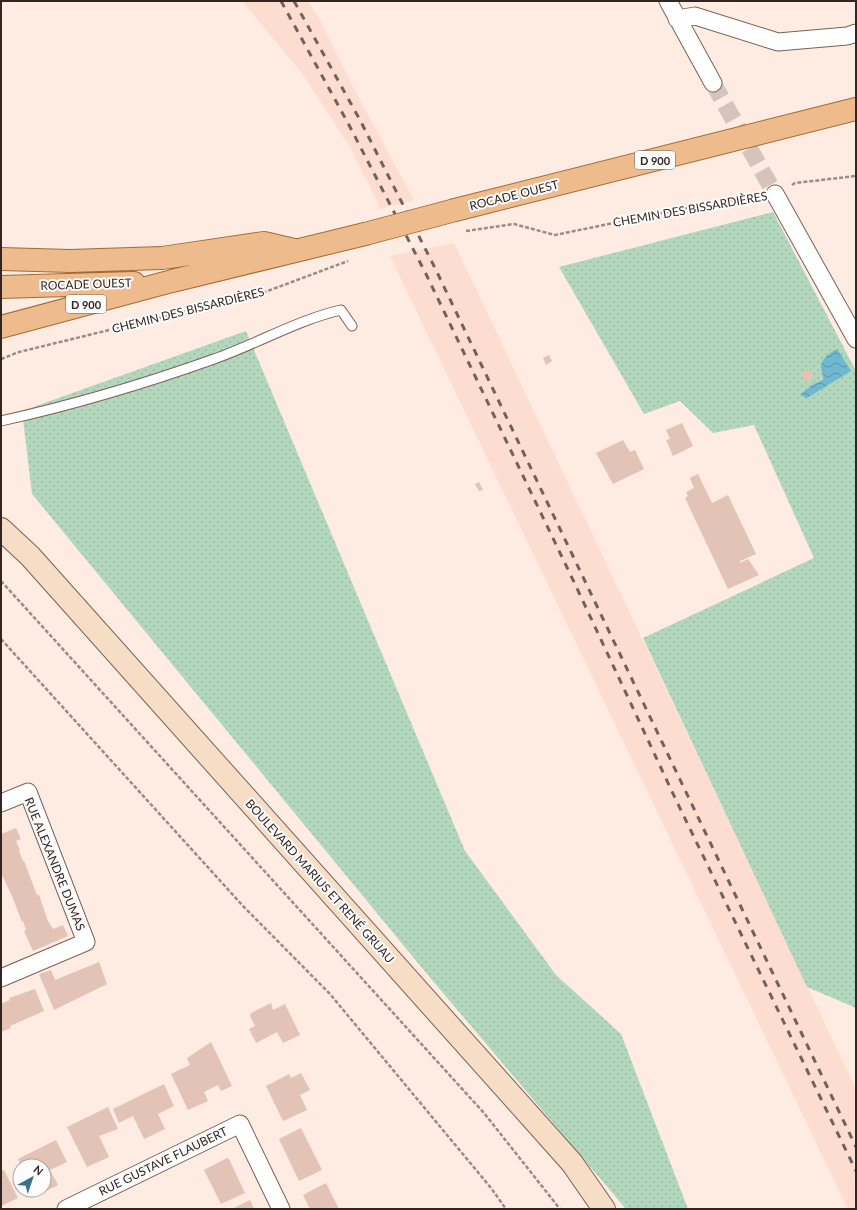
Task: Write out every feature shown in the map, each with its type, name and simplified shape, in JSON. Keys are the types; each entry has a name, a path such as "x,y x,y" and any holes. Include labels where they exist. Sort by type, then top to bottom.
{"main road":[{"name":"ROCADE OUEST","path":"1,327 172,281 365,234 856,109"},
{"path":"1,259 70,261 162,258 264,243 297,251"},
{"name":"ROCADE OUEST","path":"1,287 172,281"},
{"name":"BOULEVARD MARIUS ET RENÉ GRUAU","path":"1,511 30,556"},
{"name":"BOULEVARD MARIUS ET RENÉ GRUAU","path":"1,529 30,556 572,1163 604,1209"}],"street":[{"path":"668,1 713,83"},
{"path":"677,19 695,16 778,42 847,36 856,33"},
{"name":"CHEMIN DES BISSARDIÈRES","path":"775,194 856,339"},
{"name":"RUE ALEXANDRE DUMAS","path":"1,803 28,792 86,942 1,978"},
{"name":"RUE GUSTAVE FLAUBERT","path":"66,1209 86,1205 240,1124 281,1209"}],"lane":[{"path":"1,421 68,406 215,358 321,314 342,310 352,326"}],"path":[{"path":"775,194 796,183 856,176"},
{"name":"CHEMIN DES BISSARDIÈRES","path":"465,231 514,224 555,235 702,205 775,194"},
{"name":"CHEMIN DES BISSARDIÈRES","path":"1,360 19,352 265,292 351,260"},
{"path":"1,581 484,1113 560,1209"},
{"path":"1,640 243,906 330,994 486,1182 506,1209"}],"shaded area":[{"path":"242,1 308,1 323,26 357,95 414,200 381,209 349,145 301,72"},
{"path":"454,243 856,1089 856,1209 848,1209 390,256"}],"green space":[{"path":"773,212 856,371 856,1008 807,987 643,638 814,558 754,425 713,433 680,401 644,414 559,267"},
{"path":"246,331 465,851 556,975 621,1034 688,1209 626,1209 432,980 32,494 22,411"}],"water":[{"path":"837,349 851,371 807,398 800,395 812,385 823,380 821,364 826,356"}],"building":[{"path":"549,355 552,361 546,365 543,358"},
{"path":"810,369 814,378 805,382 800,373"},
{"path":"682,423 693,446 673,456 666,440 670,439 666,430"},
{"path":"623,440 630,452 635,450 644,469 613,484 596,453"},
{"path":"698,474 712,503 728,495 756,554 740,561 740,563 748,559 759,575 728,589 685,498 688,496 686,492 694,488 690,478"},
{"path":"479,482 483,490 479,491 475,484"},
{"path":"16,828 21,839 16,841 20,850 19,851 37,895 39,895 48,921 53,929 63,925 68,936 33,951 24,931 26,930 23,921 22,922 1,873 1,834"},
{"path":"99,962 107,984 54,1010 39,974 51,970 55,980"},
{"path":"35,989 44,1011 10,1026 11,1028 1,1032 1,1004 10,1000 9,998"},
{"path":"271,1003 273,1010 285,1004 300,1035 283,1043 277,1032 256,1043 249,1029 255,1026 250,1016 251,1013"},
{"path":"211,1042 232,1086 221,1091 218,1085 204,1092 208,1101 188,1110 171,1074 190,1065 187,1058"},
{"path":"301,1073 310,1090 300,1095 307,1110 283,1121 266,1086 289,1074 291,1078"},
{"path":"164,1084 174,1106 158,1114 165,1129 144,1139 133,1116 119,1123 113,1109"},
{"path":"108,1107 118,1129 99,1136 109,1157 87,1167 67,1127"},
{"path":"301,1128 322,1170 299,1181 279,1139"},
{"path":"56,1140 67,1162 52,1169 52,1158 20,1158"},
{"path":"227,1158 229,1159 245,1193 221,1204 204,1170"},
{"path":"4,1170 12,1186 12,1198 18,1198 1,1206 1,1171"},
{"path":"52,1174 58,1185 52,1188"},
{"path":"326,1183 339,1209 310,1209 303,1195"},
{"path":"250,1200 254,1209 232,1209"}],"tunnel":[{"path":"713,83 775,194"}],"railway":[{"path":"281,1 349,125 426,274 574,582 676,800 856,1171"},
{"path":"294,1 360,120 435,268 856,1147"}]}
